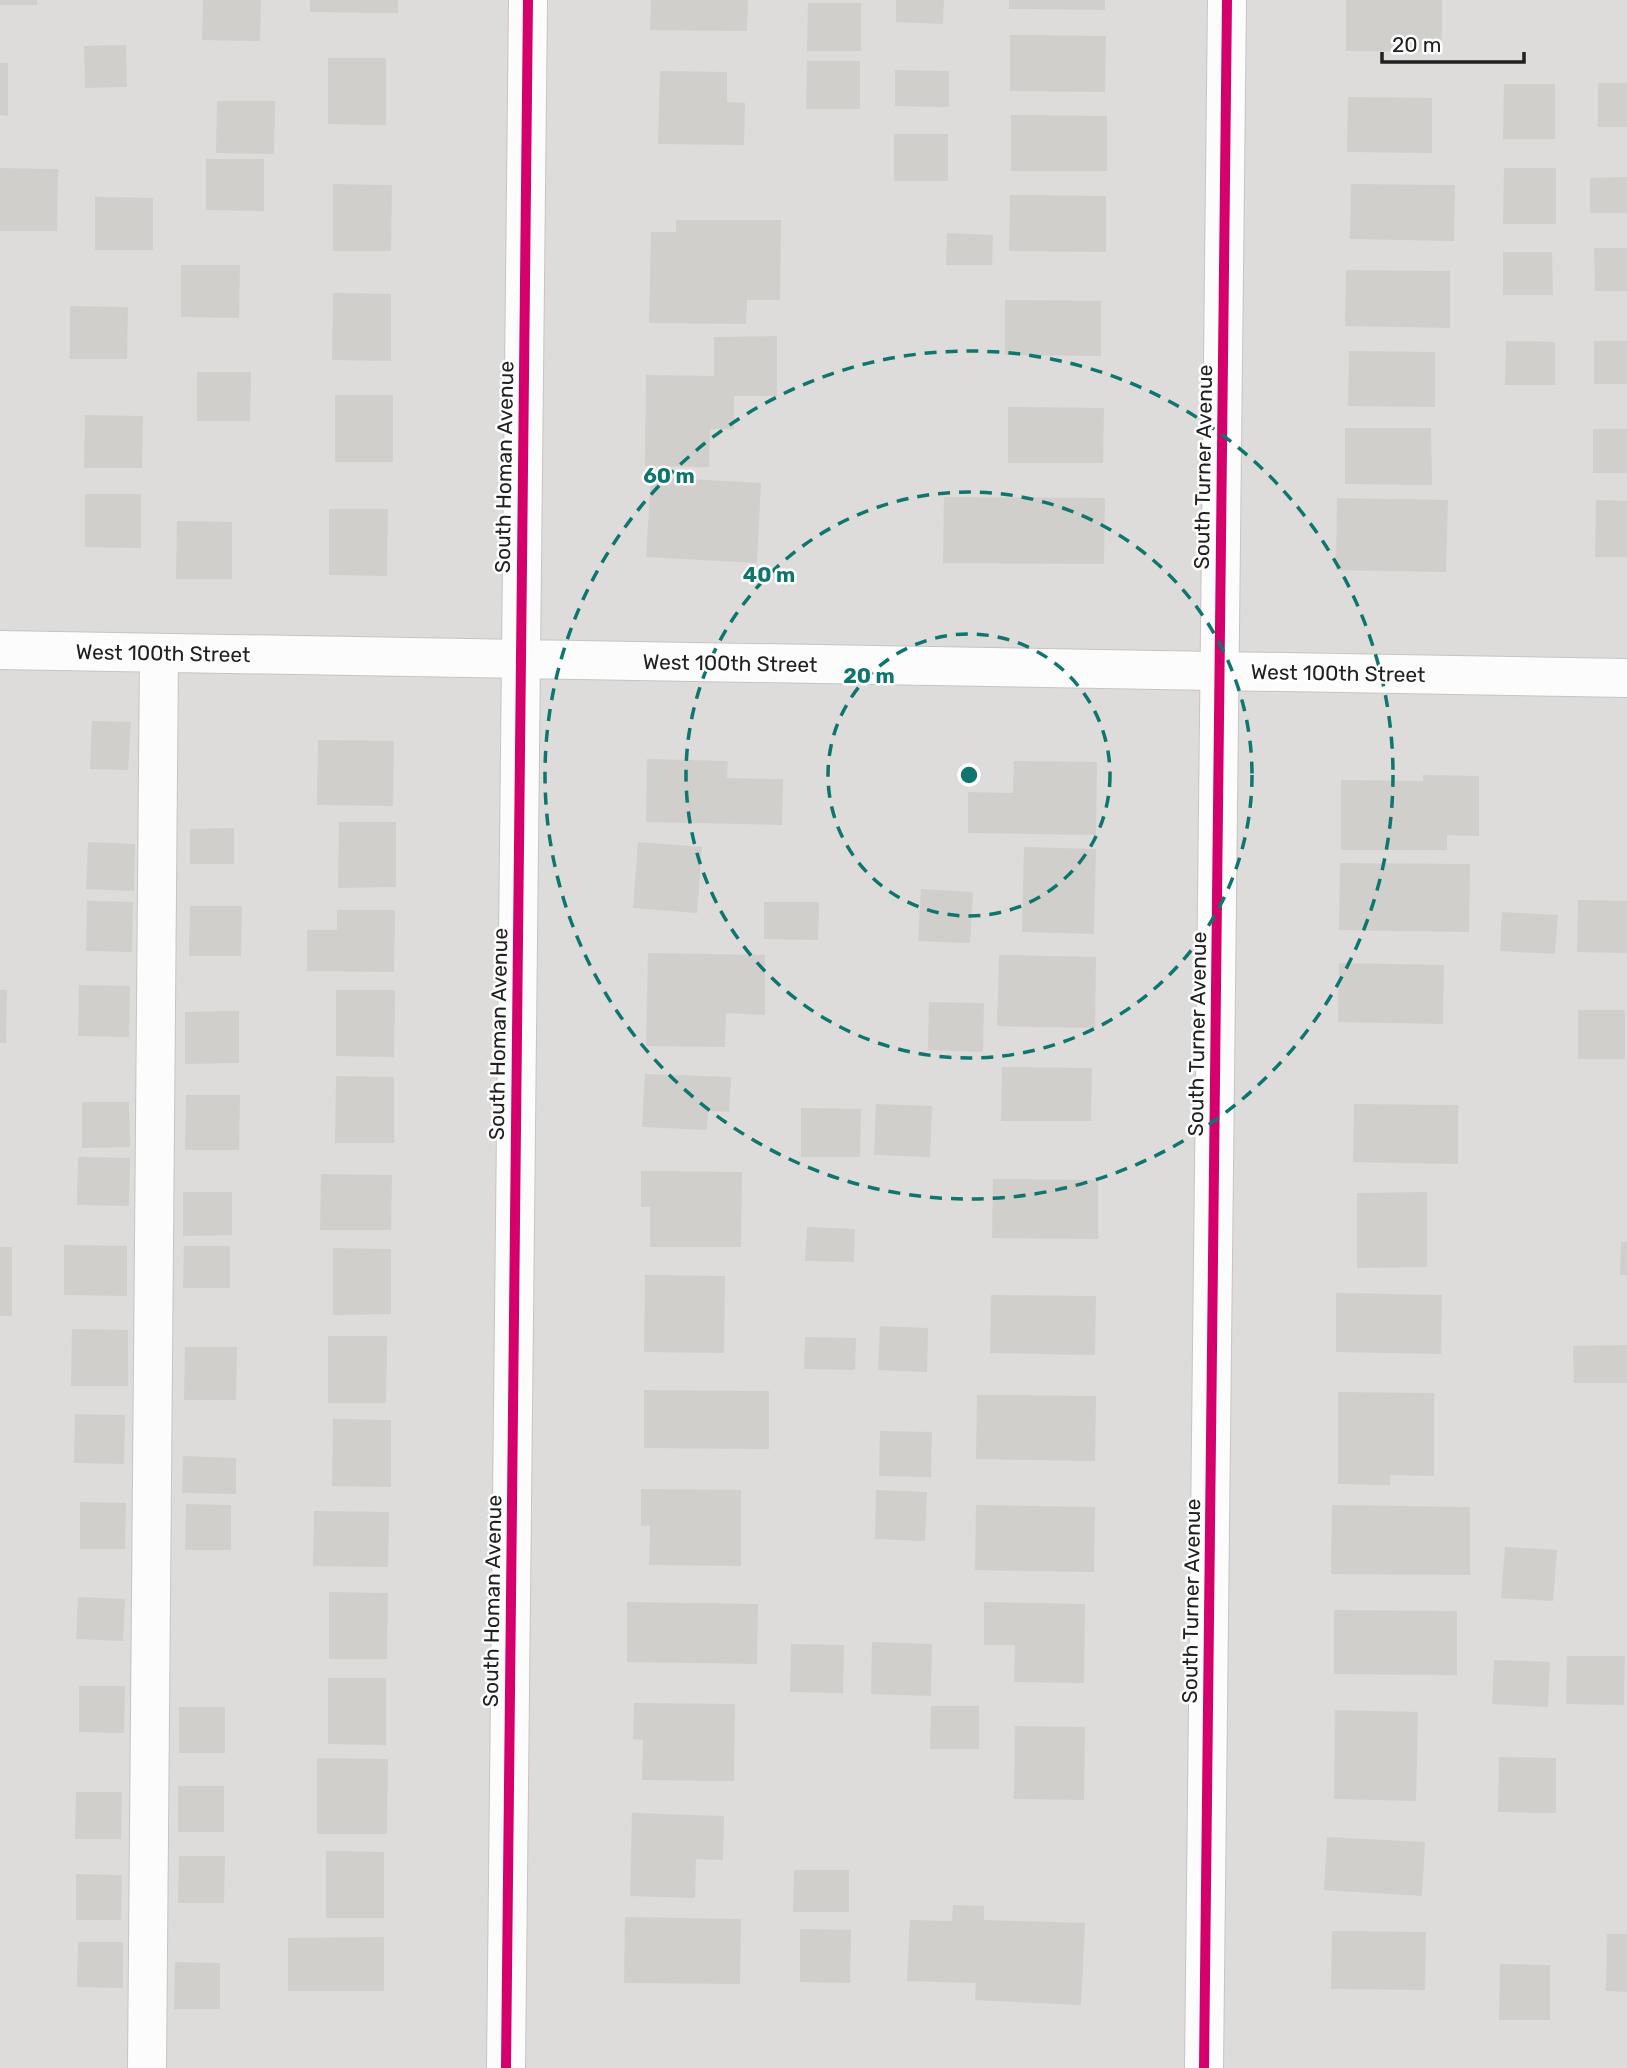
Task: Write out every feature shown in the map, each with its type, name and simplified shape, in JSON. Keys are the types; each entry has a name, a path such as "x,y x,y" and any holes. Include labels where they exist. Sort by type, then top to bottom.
{"street":[{"name":"South Homan Avenue","path":"506,2068 528,0"},
{"name":"South Turner Avenue","path":"1204,2068 1227,0"},
{"name":"West 100th Street","path":"0,650 1627,678"},
{"path":"147,2068 159,653"}],"shaded area":[{"path":"0,0 1627,0 1627,2068 0,2068"}],"building":[{"path":"0,0 37,0 37,5 0,5"},
{"path":"203,0 261,0 260,41 202,40"},
{"path":"310,0 398,0 398,13 310,12"},
{"path":"651,0 748,0 747,31 650,30"},
{"path":"896,0 944,0 943,24 896,22"},
{"path":"1009,0 1105,0 1105,10 1009,9"},
{"path":"1346,0 1442,0 1442,52 1346,51"},
{"path":"808,3 861,3 861,51 807,51"},
{"path":"1010,35 1106,36 1105,92 1010,91"},
{"path":"126,45 127,87 85,88 84,46"},
{"path":"328,58 386,58 386,125 328,124"},
{"path":"807,61 860,61 860,109 806,109"},
{"path":"0,63 8,63 8,116 0,115"},
{"path":"895,70 949,71 949,107 895,106"},
{"path":"660,71 727,72 727,102 745,103 744,145 658,144"},
{"path":"1598,83 1627,83 1627,127 1598,127"},
{"path":"1504,84 1555,84 1555,139 1503,139"},
{"path":"1348,97 1432,98 1432,153 1347,152"},
{"path":"217,101 275,101 274,154 216,153"},
{"path":"1011,115 1107,116 1107,171 1011,171"},
{"path":"894,134 948,134 948,181 894,181"},
{"path":"206,159 264,159 264,211 206,210"},
{"path":"0,168 58,169 57,231 0,231"},
{"path":"1504,168 1556,168 1556,224 1503,224"},
{"path":"1627,177 1627,213 1590,213 1590,178"},
{"path":"333,184 392,185 391,251 333,251"},
{"path":"1351,184 1455,185 1454,241 1350,239"},
{"path":"1010,195 1106,196 1106,252 1009,251"},
{"path":"95,197 153,198 153,250 95,250"},
{"path":"676,220 781,220 780,300 747,300 746,324 649,323 651,232 676,232"},
{"path":"947,233 993,235 992,265 946,265"},
{"path":"1594,248 1627,248 1627,291 1595,291"},
{"path":"1503,252 1552,252 1553,295 1503,295"},
{"path":"181,265 240,265 239,318 181,317"},
{"path":"1346,270 1450,271 1450,328 1345,326"},
{"path":"333,293 391,294 391,361 332,360"},
{"path":"1005,300 1101,301 1101,356 1005,355"},
{"path":"70,306 128,307 127,359 70,359"},
{"path":"777,336 777,396 734,396 734,429 710,429 709,467 645,466 646,375 714,376 714,337"},
{"path":"1506,341 1555,342 1555,385 1505,385"},
{"path":"1594,341 1627,341 1627,384 1594,384"},
{"path":"1349,351 1435,352 1435,407 1348,406"},
{"path":"197,372 251,372 250,421 197,421"},
{"path":"335,395 393,395 393,462 335,462"},
{"path":"1008,407 1104,408 1103,463 1008,463"},
{"path":"85,415 143,416 142,468 84,468"},
{"path":"1345,428 1431,428 1432,485 1345,484"},
{"path":"1593,429 1627,429 1627,473 1593,473"},
{"path":"651,477 761,483 757,563 646,557"},
{"path":"85,494 141,494 141,548 85,547"},
{"path":"944,497 1105,498 1104,564 943,563"},
{"path":"1337,498 1448,500 1446,572 1336,570"},
{"path":"1596,500 1627,501 1627,557 1595,557"},
{"path":"329,509 388,509 387,576 329,575"},
{"path":"177,521 232,522 232,579 176,579"},
{"path":"92,721 131,722 128,770 90,769"},
{"path":"318,740 394,741 393,806 317,805"},
{"path":"647,759 728,761 727,778 783,779 782,825 646,822"},
{"path":"1014,761 1097,762 1096,835 968,833 968,792 1013,793"},
{"path":"1423,775 1479,776 1479,836 1447,835 1447,850 1341,850 1341,780 1423,781"},
{"path":"339,822 396,822 396,887 338,888"},
{"path":"234,828 234,864 190,864 190,829"},
{"path":"88,842 135,844 134,891 86,889"},
{"path":"638,842 702,847 697,913 633,908"},
{"path":"1024,847 1096,849 1094,934 1022,932"},
{"path":"1340,863 1470,864 1469,932 1339,930"},
{"path":"921,889 973,892 970,943 918,941"},
{"path":"1578,900 1627,901 1627,953 1577,952"},
{"path":"87,901 133,902 132,952 86,951"},
{"path":"764,902 819,902 818,940 764,939"},
{"path":"190,906 242,906 241,956 189,956"},
{"path":"337,910 395,910 394,972 307,971 307,930 337,930"},
{"path":"1502,912 1558,915 1555,954 1500,951"},
{"path":"648,953 765,955 765,1015 726,1013 725,1047 646,1046"},
{"path":"999,955 1096,957 1095,1028 997,1026"},
{"path":"1339,963 1444,965 1443,1024 1338,1022"},
{"path":"79,985 130,986 129,1037 78,1036"},
{"path":"0,990 7,990 6,1043 0,1043"},
{"path":"336,990 395,990 394,1057 336,1056"},
{"path":"929,1002 984,1003 983,1052 928,1050"},
{"path":"1578,1010 1625,1010 1625,1059 1578,1059"},
{"path":"239,1011 239,1063 185,1064 185,1012"},
{"path":"1002,1067 1092,1068 1091,1121 1001,1121"},
{"path":"645,1074 731,1077 729,1112 708,1111 707,1130 642,1127"},
{"path":"336,1076 394,1077 394,1143 335,1143"},
{"path":"186,1095 240,1095 239,1150 185,1150"},
{"path":"82,1102 129,1102 130,1147 82,1148"},
{"path":"876,1104 932,1106 930,1157 874,1155"},
{"path":"1354,1104 1458,1105 1458,1164 1353,1162"},
{"path":"801,1108 861,1109 860,1157 801,1157"},
{"path":"78,1157 130,1158 129,1206 77,1205"},
{"path":"641,1171 742,1172 741,1247 650,1247 650,1207 641,1207"},
{"path":"321,1174 392,1175 391,1230 320,1230"},
{"path":"993,1179 1098,1180 1098,1239 992,1238"},
{"path":"183,1192 232,1192 232,1235 183,1236"},
{"path":"1427,1192 1427,1267 1357,1268 1357,1193"},
{"path":"807,1227 855,1229 854,1262 805,1261"},
{"path":"1621,1242 1627,1242 1627,1275 1620,1275"},
{"path":"64,1245 127,1246 127,1296 64,1295"},
{"path":"184,1246 230,1246 230,1288 183,1288"},
{"path":"0,1247 12,1247 12,1316 0,1316"},
{"path":"333,1248 391,1249 391,1314 333,1315"},
{"path":"645,1275 725,1276 724,1353 644,1352"},
{"path":"1336,1293 1442,1295 1441,1354 1336,1352"},
{"path":"991,1295 1096,1296 1095,1355 990,1353"},
{"path":"880,1326 928,1328 927,1372 878,1370"},
{"path":"72,1329 128,1330 128,1386 71,1386"},
{"path":"328,1336 387,1336 386,1403 328,1403"},
{"path":"805,1337 856,1338 855,1370 804,1369"},
{"path":"1627,1345 1627,1383 1574,1383 1573,1346"},
{"path":"185,1347 237,1347 236,1400 184,1400"},
{"path":"644,1390 769,1391 769,1449 644,1448"},
{"path":"1338,1392 1434,1393 1434,1476 1390,1475 1390,1485 1338,1484"},
{"path":"977,1395 1096,1396 1095,1461 976,1459"},
{"path":"75,1414 125,1415 124,1464 74,1463"},
{"path":"333,1419 391,1420 391,1487 332,1486"},
{"path":"880,1431 932,1432 931,1477 879,1476"},
{"path":"183,1456 236,1458 236,1494 182,1493"},
{"path":"641,1489 741,1490 741,1566 649,1565 650,1525 641,1526"},
{"path":"876,1490 927,1492 925,1541 875,1539"},
{"path":"80,1502 126,1503 125,1549 80,1549"},
{"path":"186,1504 231,1505 231,1550 185,1550"},
{"path":"976,1505 1095,1507 1094,1572 975,1570"},
{"path":"1332,1505 1470,1507 1470,1575 1331,1574"},
{"path":"314,1511 389,1512 388,1567 313,1566"},
{"path":"1505,1547 1557,1550 1553,1601 1501,1598"},
{"path":"329,1592 388,1593 387,1659 329,1659"},
{"path":"78,1597 125,1599 123,1641 76,1639"},
{"path":"627,1602 758,1604 757,1664 627,1662"},
{"path":"984,1602 1085,1604 1084,1683 1014,1682 1015,1645 984,1645"},
{"path":"1334,1610 1457,1611 1457,1675 1334,1674"},
{"path":"872,1642 932,1644 931,1696 871,1694"},
{"path":"791,1644 844,1645 843,1693 790,1692"},
{"path":"1567,1656 1625,1656 1624,1705 1566,1704"},
{"path":"1494,1660 1550,1662 1548,1707 1492,1704"},
{"path":"328,1678 386,1678 386,1745 328,1744"},
{"path":"79,1686 125,1686 124,1733 79,1732"},
{"path":"634,1703 735,1704 734,1781 642,1780 643,1740 633,1739"},
{"path":"931,1706 979,1706 979,1749 930,1749"},
{"path":"179,1707 225,1707 225,1753 179,1753"},
{"path":"1335,1710 1418,1712 1416,1801 1334,1799"},
{"path":"1015,1726 1085,1727 1084,1800 1014,1799"},
{"path":"1499,1757 1556,1758 1556,1813 1498,1812"},
{"path":"317,1758 388,1759 387,1834 317,1834"},
{"path":"178,1786 224,1786 224,1832 178,1832"},
{"path":"76,1792 122,1792 121,1839 75,1839"},
{"path":"632,1813 724,1816 723,1860 696,1859 695,1898 630,1896"},
{"path":"1327,1837 1425,1842 1422,1896 1324,1890"},
{"path":"326,1851 384,1852 384,1918 326,1918"},
{"path":"179,1856 225,1856 224,1903 178,1903"},
{"path":"794,1870 849,1870 849,1912 793,1912"},
{"path":"76,1874 122,1875 121,1920 76,1920"},
{"path":"953,1905 984,1906 984,1920 1085,1923 1081,2005 975,2000 976,1983 907,1981 910,1920 952,1921"},
{"path":"625,1917 741,1919 740,1984 624,1983"},
{"path":"800,1929 851,1930 850,1983 800,1982"},
{"path":"1332,1931 1426,1932 1425,1990 1331,1989"},
{"path":"1607,1934 1627,1934 1627,1992 1606,1991"},
{"path":"384,1937 384,1991 288,1991 288,1938"},
{"path":"78,1942 123,1942 123,1988 77,1987"},
{"path":"175,1962 220,1963 220,2009 174,2009"},
{"path":"1500,1964 1550,1965 1550,2020 1499,2020"}],"cycle path":[{"path":"506,2068 528,0"},
{"path":"1204,2068 1227,0"}]}
